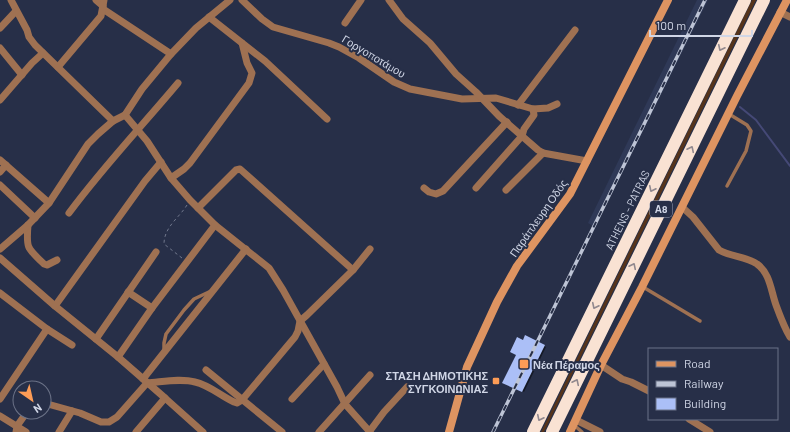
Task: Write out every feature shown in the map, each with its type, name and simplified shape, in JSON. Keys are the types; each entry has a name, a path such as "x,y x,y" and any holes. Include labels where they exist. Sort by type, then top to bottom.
{"highway":[{"name":"ATHENS - PATRAS","path":"533,432 745,0"},
{"name":"Α8","path":"552,432 764,0"}],"main road":[{"name":"Παράπλευρη Οδός","path":"449,432 467,367 497,302 517,266 570,194 668,0"},
{"path":"573,426 601,365 642,287 728,114 787,15 787,0"}],"street":[{"path":"10,0 31,41 113,121"},
{"path":"96,0 171,54"},
{"path":"2,244 12,239 35,218 49,203 88,144 113,121 125,115 142,89 171,54 209,17 230,0"},
{"name":"Γοργοποτάμου","path":"242,0 273,27 338,46 402,86 421,92 462,99 496,98 533,109"},
{"path":"345,23 362,0"},
{"path":"389,0 403,19 430,43 456,74 522,136 543,153 587,160"},
{"path":"58,67 98,20 104,5"},
{"path":"0,28 16,10"},
{"path":"209,17 273,68 327,119"},
{"path":"518,105 575,30"},
{"path":"171,178 190,163 249,84 252,73 247,63 242,43"},
{"path":"0,48 22,74"},
{"path":"0,100 22,74 43,53"},
{"path":"69,213 103,169 178,83"},
{"path":"476,188 522,136 524,129 534,115 533,109 548,108 557,104"},
{"path":"125,115 147,141 171,178 190,200 236,243 263,262 276,278 345,404 370,432 384,412 407,387"},
{"path":"424,188 429,192 436,194 443,191 507,122"},
{"path":"506,190 543,153"},
{"path":"0,160 49,203"},
{"path":"55,306 145,181 161,162"},
{"path":"0,172 6,165"},
{"path":"198,208 236,170 240,169 352,270"},
{"path":"0,185 35,218"},
{"path":"682,207 693,217 719,250 725,254 747,259 763,269 767,275 783,324 790,337"},
{"path":"27,245 28,225"},
{"path":"118,357 152,308 215,225"},
{"path":"12,239 27,245 44,264 50,264 57,260"},
{"path":"52,405 101,422 109,422 117,417 246,249"},
{"path":"145,381 196,382 211,388 237,403 242,400 294,337 300,326 300,321 352,270 370,249"},
{"path":"96,339 156,252"},
{"path":"0,258 55,306 118,357 203,432"},
{"path":"128,292 152,308"},
{"path":"0,293 47,329 72,345"},
{"path":"0,399 47,329"},
{"path":"292,399 324,364"},
{"path":"601,365 622,379 648,390"},
{"path":"206,370 282,432"},
{"path":"319,432 370,375"},
{"path":"136,432 165,398"},
{"path":"59,432 72,411"},
{"path":"0,416 17,429 26,432"},
{"path":"17,429 22,420"},
{"path":"691,420 710,432"},
{"path":"573,426 600,432"}],"lane":[{"path":"727,186 746,151 752,131 747,125 728,114"},
{"path":"642,287 700,321"},
{"path":"164,354 166,334 184,310 194,299 214,290"},
{"path":"573,426 582,432"}],"path":[{"path":"188,261 176,254 164,244 164,237 170,226 190,200"}],"shaded area":[{"path":"697,0 708,0 595,227 588,223"},
{"path":"752,0 756,0 544,432 541,432"}],"building":[{"path":"525,335 545,345 522,392 502,383 516,355 510,352 517,337 523,340"}],"waterway":[{"path":"740,107 756,120 790,166"}],"railway":[{"path":"493,432 705,0"}],"place":[{"name":"Νέα Πέραμος","path":"524,364"},
{"name":"ΣΤΑΣΗ ΔΗΜΟΤΙΚΗΣ ΣΥΓΚΟΙΝΩΝΙΑΣ","path":"496,381"}]}
